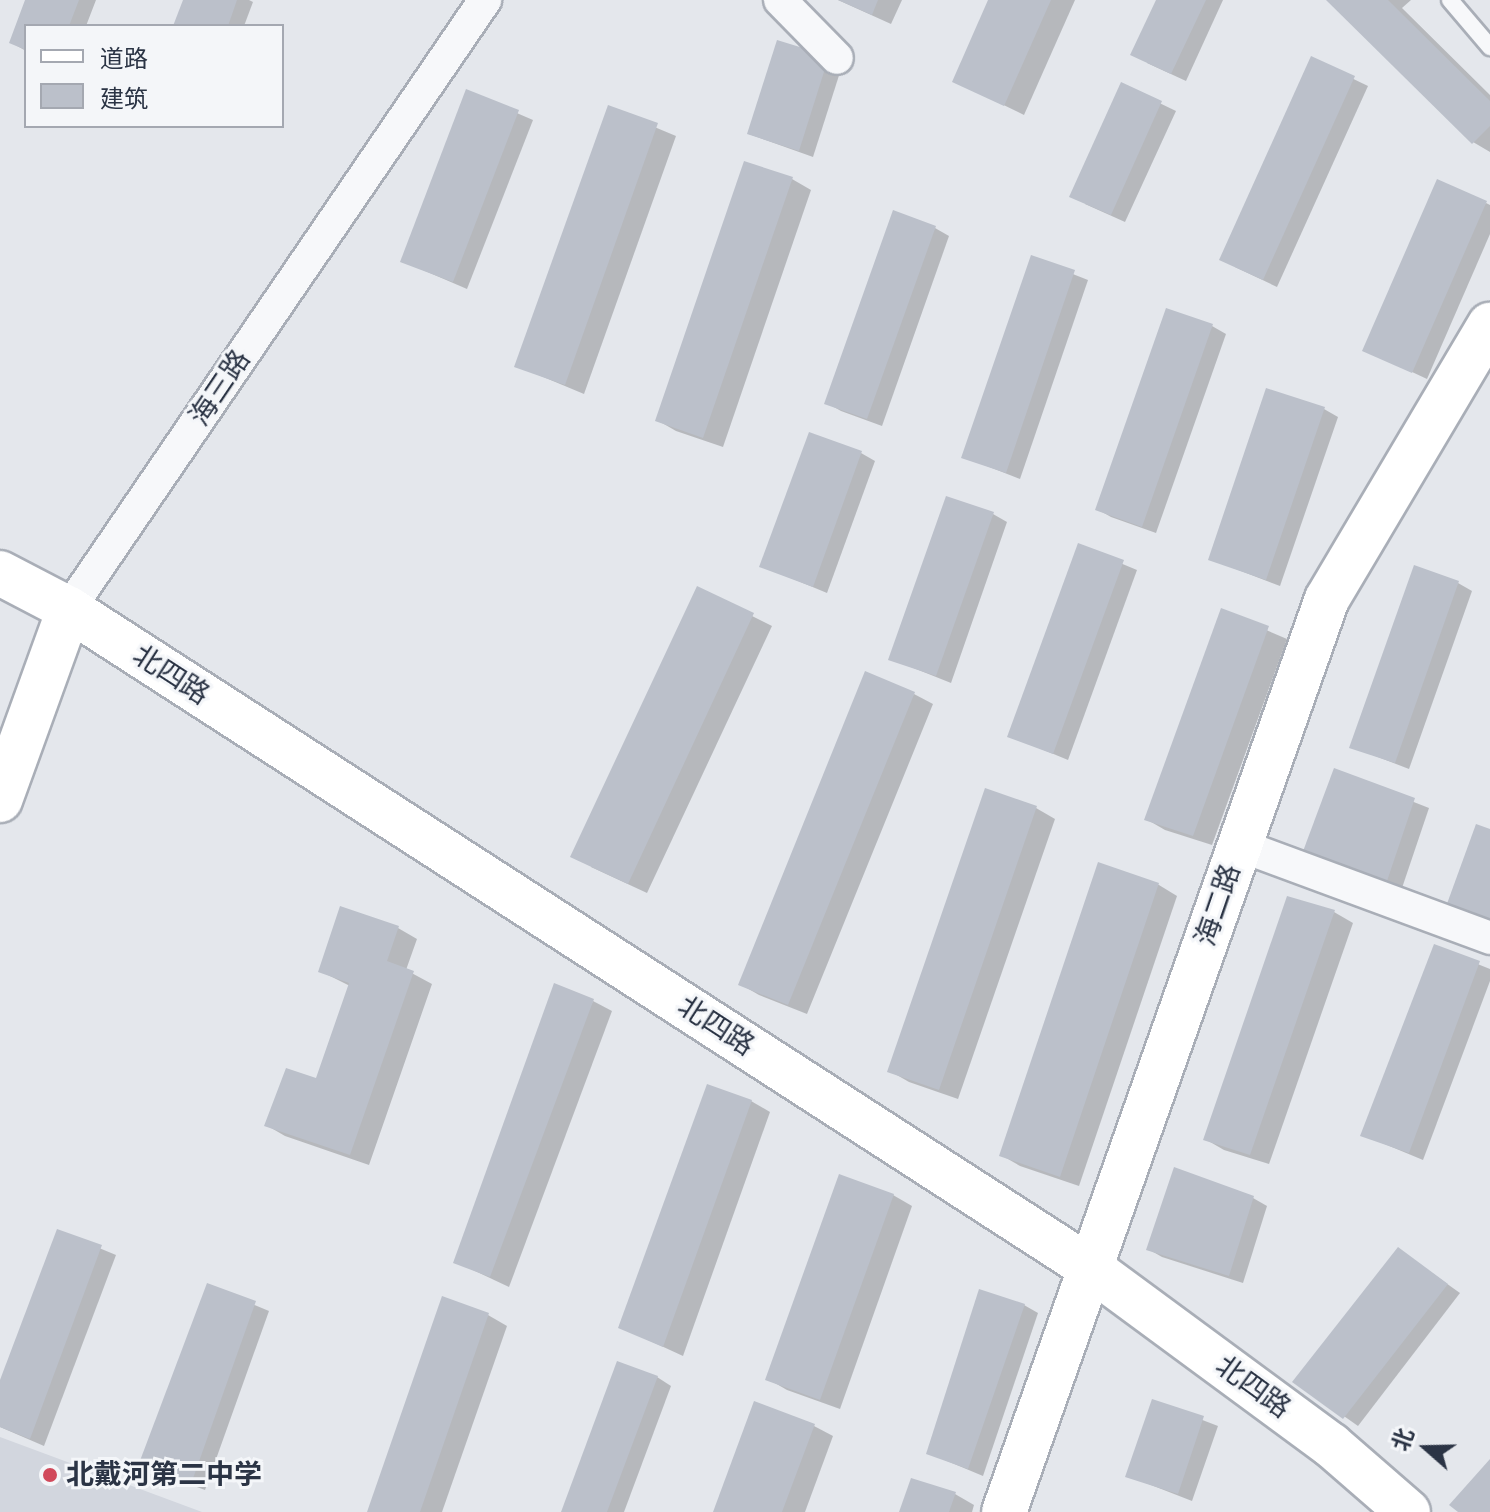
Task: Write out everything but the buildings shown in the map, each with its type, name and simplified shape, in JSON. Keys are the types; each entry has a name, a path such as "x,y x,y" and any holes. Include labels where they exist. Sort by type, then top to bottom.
{"street":[{"name":"海三路","path":"0,800 69,609 485,0"},
{"path":"780,0 837,58"},
{"name":"海二路","path":"1004,1512 1327,599 1490,325"},
{"name":"北四路","path":"0,573 69,609 1092,1269 1331,1445 1408,1512"},
{"path":"1239,845 1490,938"}],"lane":[{"path":"1450,0 1490,47"}],"shaded area":[{"name":"北戴河第二中学","path":"0,1437 202,1512 0,1512"}],"place":[{"name":"北戴河第二中学","path":"50,1475"}]}
